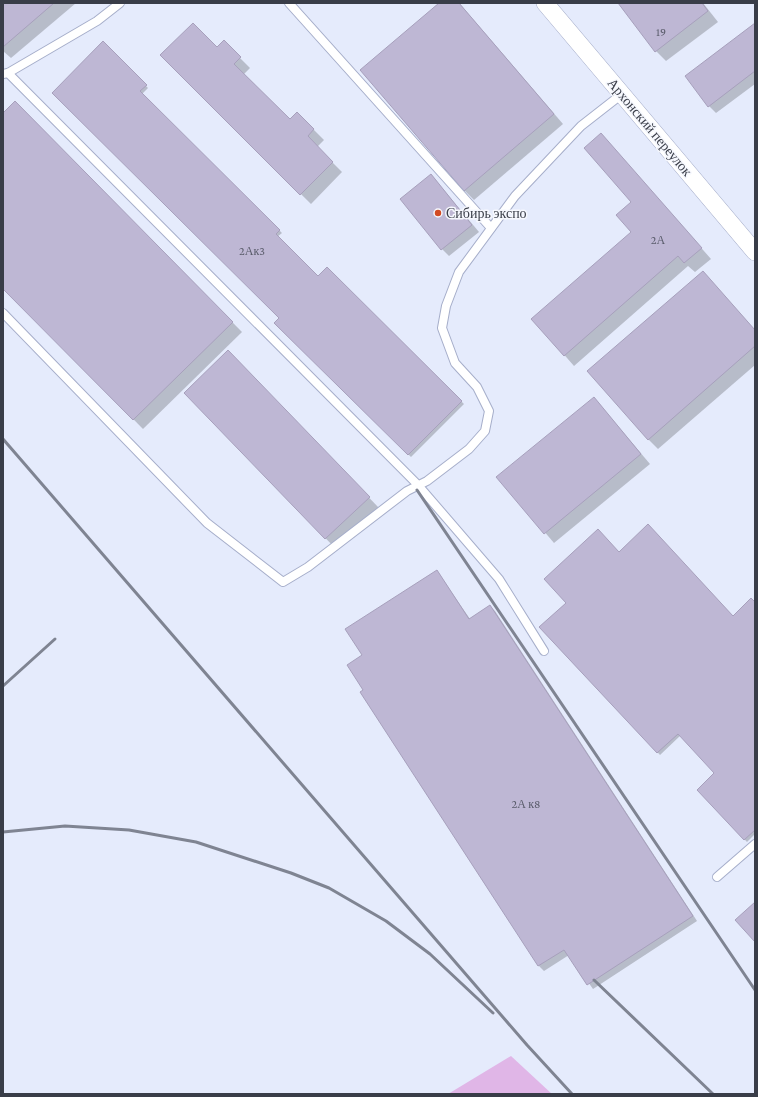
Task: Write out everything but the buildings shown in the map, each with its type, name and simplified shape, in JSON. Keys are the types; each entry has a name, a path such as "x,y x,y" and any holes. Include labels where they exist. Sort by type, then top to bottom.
{"street":[{"name":"Архонский переулок","path":"545,3 755,252"}],"lane":[{"path":"120,3 97,21 6,73 418,485 499,579 544,650"},
{"path":"289,3 491,228"},
{"path":"3,312 208,523 283,582 308,568 407,491 427,481 469,449 485,431 489,411 477,387 455,363 442,328 446,306 459,272 515,196 581,126 622,94"},
{"path":"717,877 755,844"}],"shaded area":[{"path":"511,1056 552,1094 448,1094"}],"railway":[{"path":"3,439 527,1045 572,1094"},
{"path":"417,490 755,990"},
{"path":"3,686 55,639"},
{"path":"3,832 65,826 129,830 196,842 291,873 329,888 386,921 430,954 493,1013"},
{"path":"594,980 713,1094"}],"place":[{"name":"Сибирь экспо","path":"438,213"}]}
